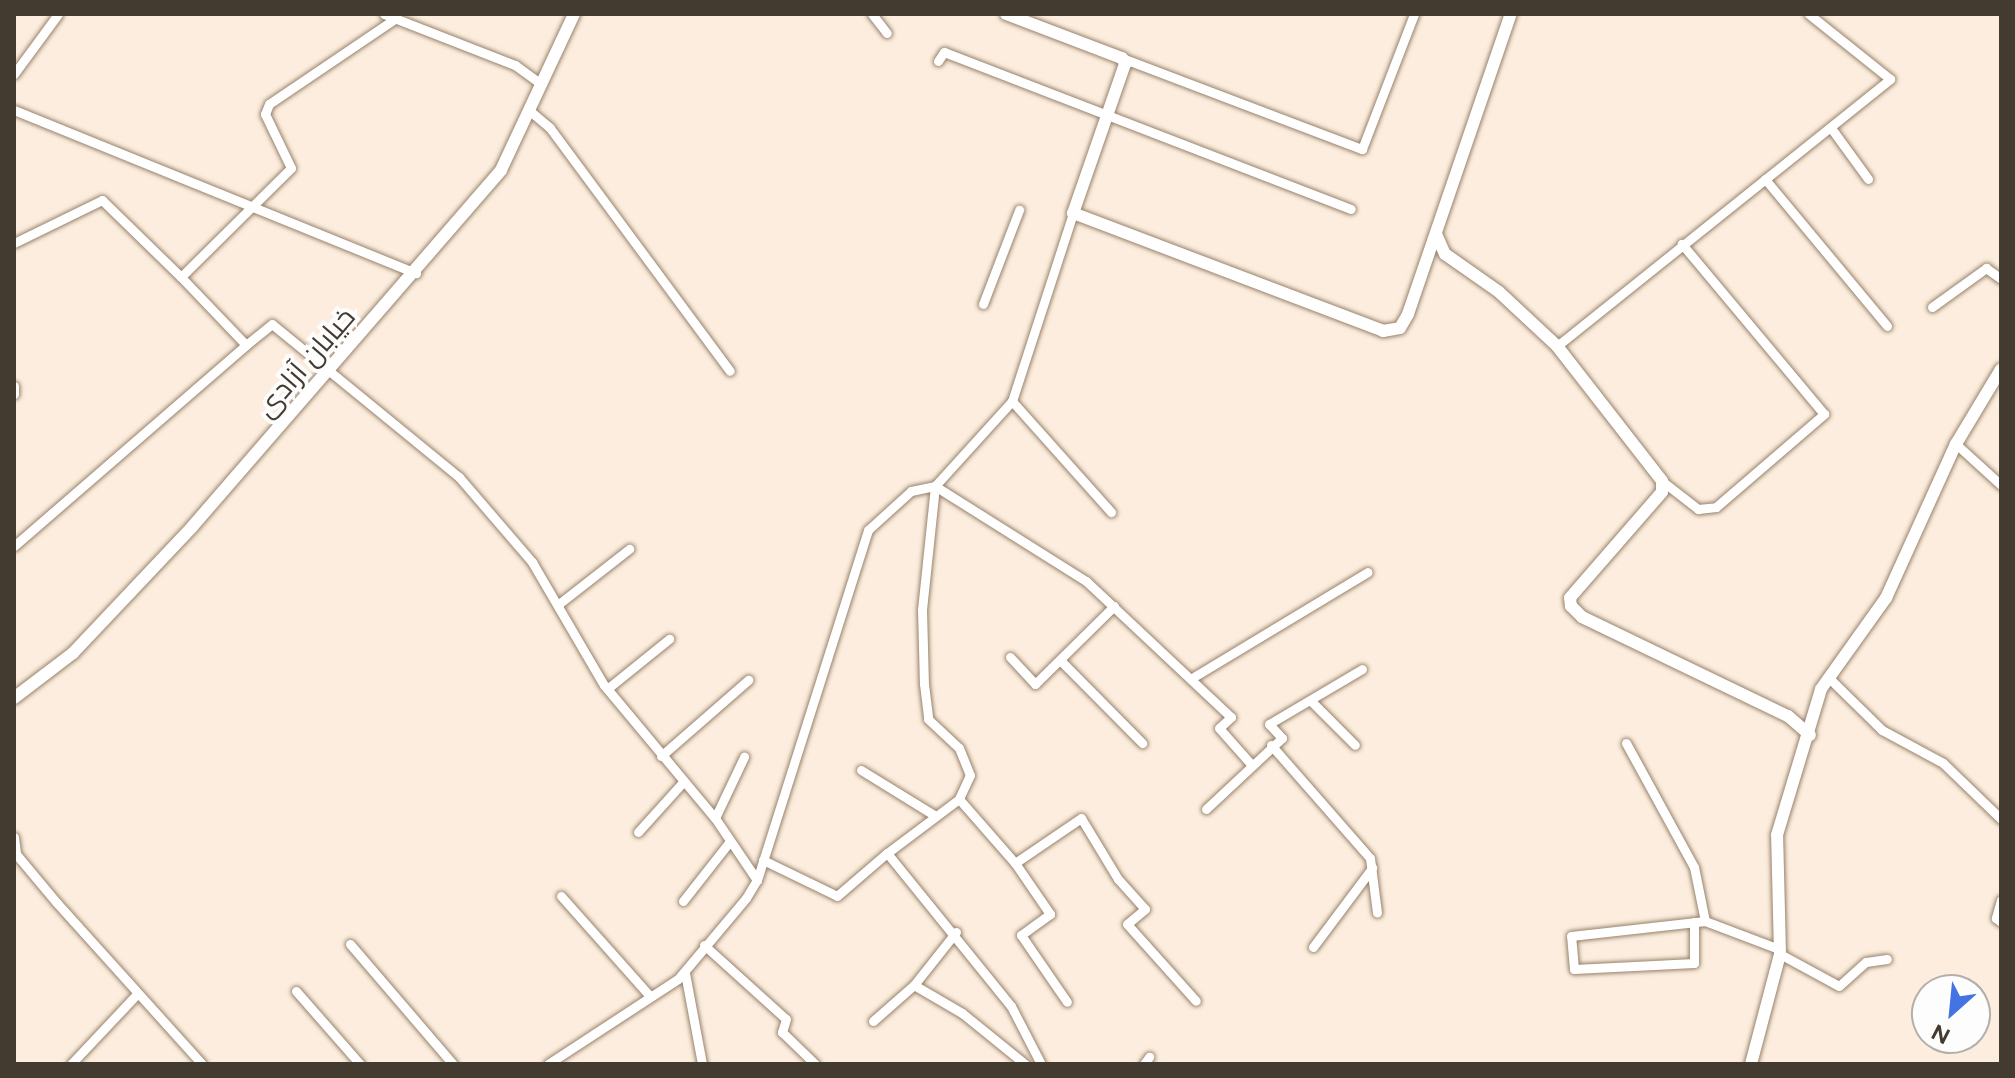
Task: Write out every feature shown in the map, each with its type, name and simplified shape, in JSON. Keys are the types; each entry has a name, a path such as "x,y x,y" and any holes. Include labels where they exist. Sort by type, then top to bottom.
{"street":[{"path":"14,74 58,14"},
{"path":"384,14 515,65 541,84"},
{"name":"خیابان آزادی","path":"14,698 73,653 331,369 501,170 574,14"},
{"path":"872,14 887,33"},
{"path":"1006,14 1362,149 1414,14"},
{"path":"1073,213 1383,331 1400,328 1427,262 1511,14"},
{"path":"1557,346 1890,79 1809,14"},
{"path":"181,277 291,168 265,114 269,104 396,18"},
{"path":"938,61 944,52 1351,209"},
{"path":"548,1064 648,994 685,973 757,880 868,530 911,491 935,486 1012,401 1073,213 1126,70 1122,58"},
{"path":"14,110 416,273"},
{"path":"530,111 550,128 730,371"},
{"path":"1831,128 1868,179"},
{"path":"1765,179 1887,326"},
{"path":"14,243 102,200 246,345"},
{"path":"983,304 1019,210"},
{"path":"1436,234 1445,254 1499,292 1557,346 1662,481 1698,509 1716,507 1824,414 1682,244"},
{"path":"1427,262 1445,254"},
{"path":"1932,307 1986,268 2001,279"},
{"path":"14,546 272,324 331,369 459,477 532,562 560,603 607,689 715,818 757,880"},
{"path":"1751,1064 1780,951 1777,835 1810,735 1817,701 1828,677 1886,598 1956,444 2001,369"},
{"path":"14,386 14,394"},
{"path":"1012,401 1111,512"},
{"path":"1956,444 2001,485"},
{"path":"1662,481 1662,492 1570,598 1571,606 1582,617 1788,716 1810,735"},
{"path":"935,486 1086,581 1231,717 1219,728 1251,764"},
{"path":"763,860 837,896 934,815 959,799 970,775 959,748 928,719 924,684 922,609 935,486"},
{"path":"560,603 629,549"},
{"path":"1192,678 1368,572"},
{"path":"1010,657 1035,684 1114,606"},
{"path":"607,689 669,639"},
{"path":"1060,660 1142,743"},
{"path":"1206,809 1282,738 1269,724 1362,669"},
{"path":"1828,677 1882,730 1943,763 2001,819"},
{"path":"661,756 748,680"},
{"path":"1311,701 1355,745"},
{"path":"1788,716 1799,716 1817,701"},
{"path":"1626,743 1694,867 1700,922 1694,963 1574,969 1571,936 1700,922 1780,951 1839,986 1866,962 1887,959"},
{"path":"1271,745 1356,838 1372,868 1377,913"},
{"path":"715,818 744,757"},
{"path":"861,770 934,815"},
{"path":"638,832 683,782"},
{"path":"959,799 1015,863 1050,914 1021,935 1067,1002"},
{"path":"1015,863 1081,818 1118,879 1145,909 1127,924 1196,1001"},
{"path":"14,837 16,854 202,1064"},
{"path":"683,901 730,841"},
{"path":"887,853 956,932 1011,1006 1041,1064"},
{"path":"1313,947 1372,868"},
{"path":"561,896 648,994"},
{"path":"2001,900 1996,918 2001,922"},
{"path":"873,1021 914,985 956,932"},
{"path":"350,944 453,1064"},
{"path":"704,945 786,1019 782,1032 815,1064"},
{"path":"685,973 702,1064"},
{"path":"914,985 962,1013 1025,1064"},
{"path":"296,991 360,1064"},
{"path":"71,1064 137,994"}]}
